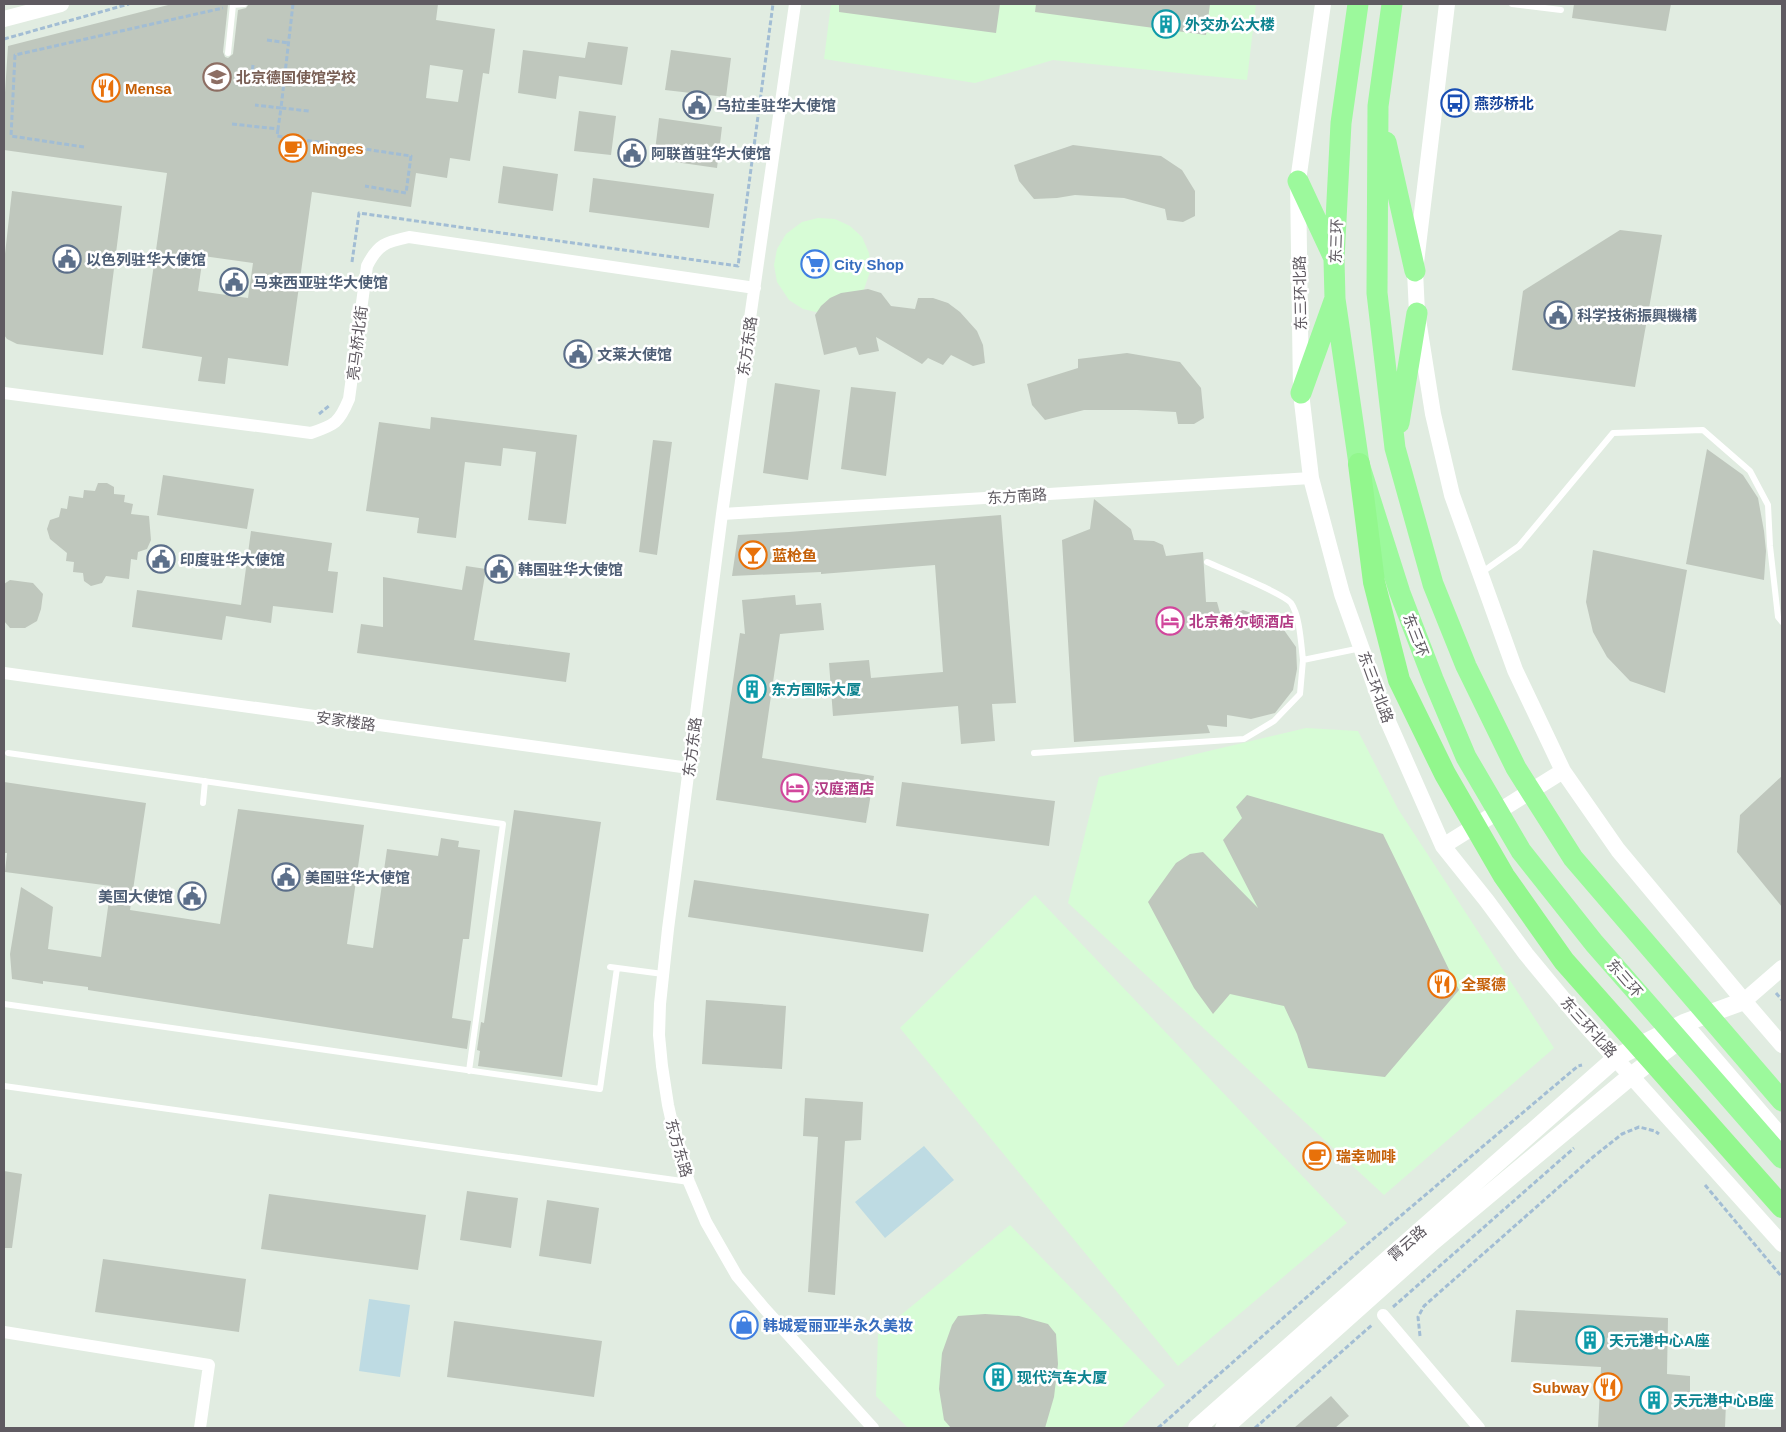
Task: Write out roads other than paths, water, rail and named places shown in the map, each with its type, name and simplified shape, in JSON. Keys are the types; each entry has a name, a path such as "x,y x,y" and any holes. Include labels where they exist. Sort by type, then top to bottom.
{"highway":[{"name":"东三环","path":"1358,4 1341,123 1334,259 1335,299 1359,464 1400,593 1466,757 1521,851 1594,943 1782,1158"},
{"path":"1392,4 1378,106 1377,293 1395,448 1433,584 1466,666 1516,768 1573,858 1782,1101"},
{"path":"1378,106 1415,271"},
{"path":"1298,181 1334,259"},
{"path":"1301,393 1335,299"},
{"path":"1395,448 1418,313"},
{"path":"1359,464 1374,582 1398,680 1445,774 1504,876 1564,961 1782,1208"}],"main road":[{"path":"1688,1027 1744,1002"},
{"name":"霄云路","path":"1197,1428 1616,1058 1688,1027"},
{"name":"霄云路","path":"1224,1428 1432,1242 1688,1027"}],"street":[{"path":"4,20 61,4"},
{"name":"东方东路","path":"795,4 722,514 663,974 659,1027 662,1066 678,1150 706,1222 737,1276 873,1428"},
{"name":"东三环北路","path":"1323,4 1298,181 1301,393 1311,478 1342,594 1386,716 1443,846 1526,954 1579,1018 1782,1244"},
{"path":"1447,4 1415,271 1418,313 1433,414 1452,495 1515,670 1563,771 1618,850 1782,1045"},
{"name":"亮马桥北街","path":"4,393 311,433 330,427 341,417 350,399 367,266 374,253 389,241 409,237 755,288"},
{"name":"东方南路","path":"722,514 1311,478"},
{"name":"安家楼路","path":"4,673 689,768"},
{"path":"1443,846 1563,771"},
{"path":"1744,1002 1782,968"},
{"path":"1688,1027 1782,1137"},
{"path":"1764,1225 1782,1208"},
{"path":"1383,1315 1480,1428"},
{"path":"4,1332 209,1365 200,1428"}],"lane":[{"path":"228,52 234,5 244,4"},
{"path":"1512,4 1561,10"},
{"path":"1480,573 1519,546 1613,433 1704,430 1750,470 1768,505 1770,546 1778,617 1782,622"},
{"path":"1034,753 1244,739 1274,721 1300,694 1303,660 1300,627 1290,602 1207,562"},
{"path":"1303,660 1362,648"},
{"path":"8,753 503,824 469,1071"},
{"path":"202,803 205,781"},
{"path":"4,1004 600,1089 614,968 663,974"},
{"path":"4,1086 689,1182"}],"place":[{"name":"外交办公大楼","path":"1166,24"},
{"name":"北京德国使馆学校","path":"217,77"},
{"name":"Mensa","path":"106,88"},
{"name":"燕莎桥北","path":"1455,103"},
{"name":"乌拉圭驻华大使馆","path":"697,105"},
{"name":"Minges","path":"293,148"},
{"name":"阿联酋驻华大使馆","path":"632,153"},
{"name":"以色列驻华大使馆","path":"67,259"},
{"name":"City Shop","path":"815,264"},
{"name":"马来西亚驻华大使馆","path":"234,282"},
{"name":"科学技術振興機構","path":"1558,315"},
{"name":"文莱大使馆","path":"578,354"},
{"name":"蓝枪鱼","path":"753,555"},
{"name":"印度驻华大使馆","path":"161,559"},
{"name":"韩国驻华大使馆","path":"499,569"},
{"name":"北京希尔顿酒店","path":"1170,621"},
{"name":"东方国际大厦","path":"752,689"},
{"name":"汉庭酒店","path":"795,788"},
{"name":"美国驻华大使馆","path":"286,877"},
{"name":"美国大使馆","path":"192,896"},
{"name":"全聚德","path":"1442,984"},
{"name":"瑞幸咖啡","path":"1317,1156"},
{"name":"韩城爱丽亚半永久美妆","path":"744,1325"},
{"name":"天元港中心A座","path":"1590,1340"},
{"name":"现代汽车大厦","path":"998,1377"},
{"name":"Subway","path":"1608,1387"},
{"name":"天元港中心B座","path":"1654,1400"}]}
